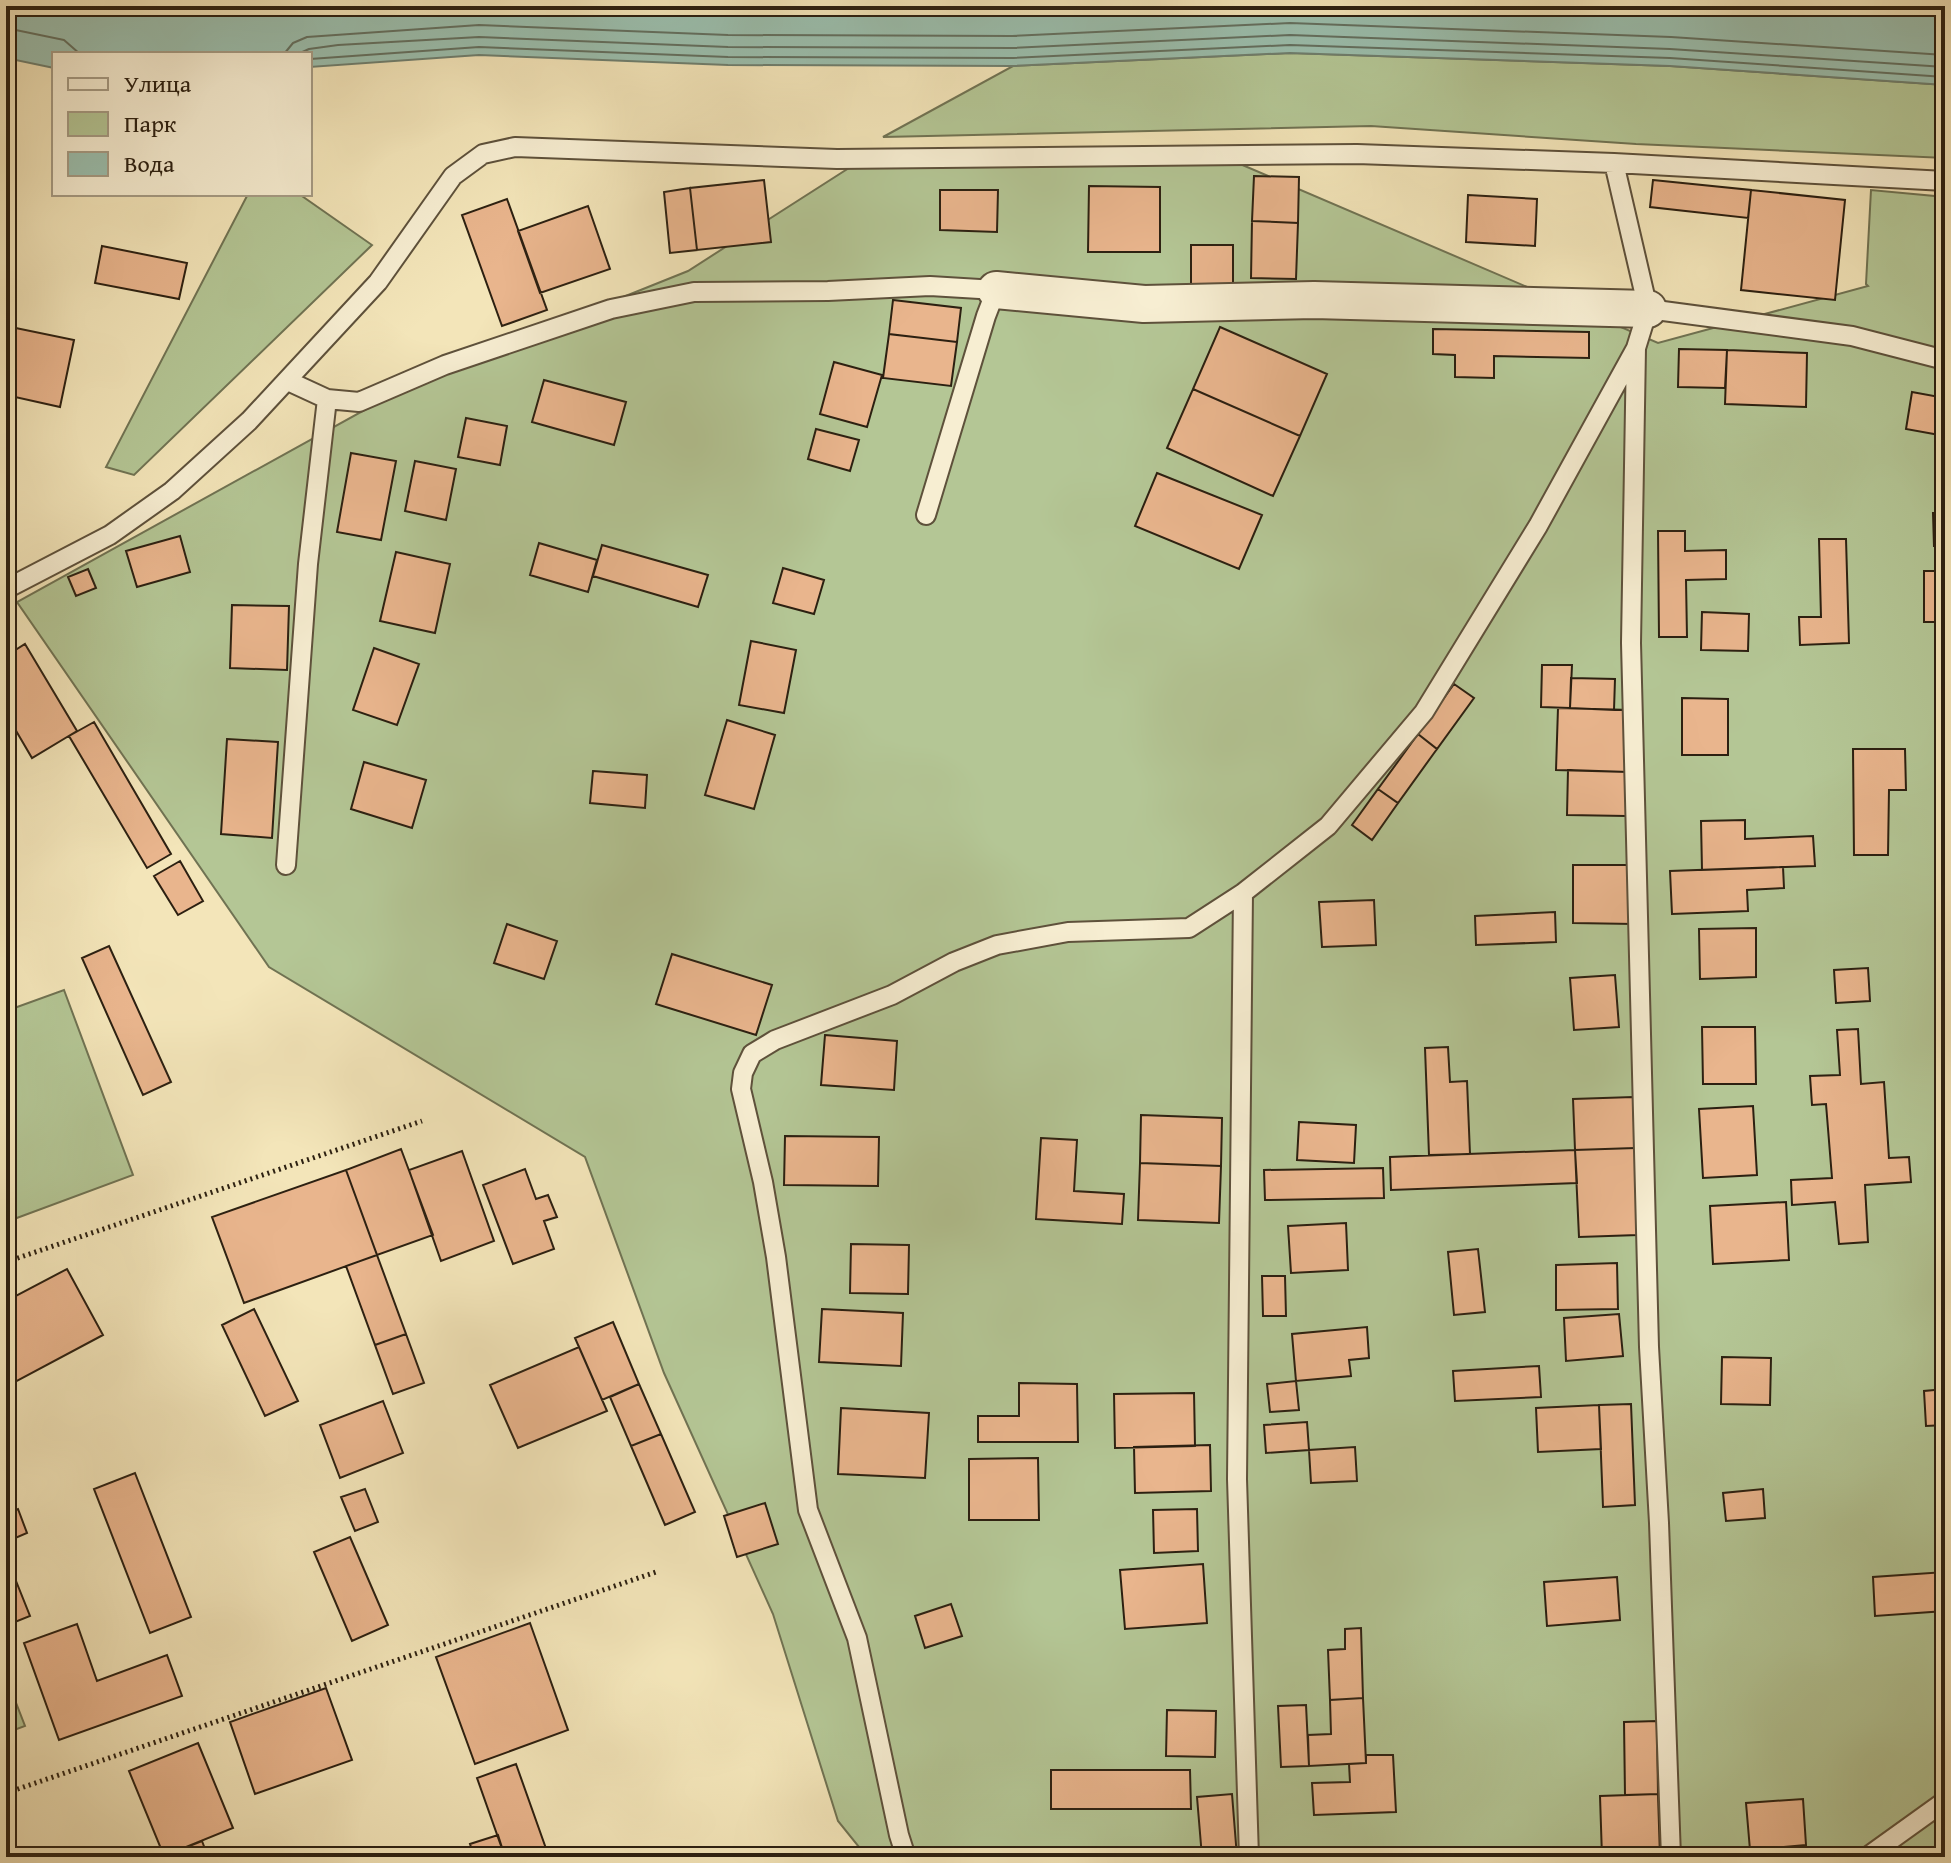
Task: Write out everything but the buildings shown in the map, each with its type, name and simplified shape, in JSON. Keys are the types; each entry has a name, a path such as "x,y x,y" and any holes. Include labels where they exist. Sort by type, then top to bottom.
{"street":[{"path":"996,290 1144,304 1314,300 1648,309"}],"lane":[{"path":"6,589 110,535 172,491 249,421 378,282 453,176 483,154 515,147 837,159 1357,154 1614,163 1945,181"},
{"path":"906,1857 857,1638 808,1510 776,1257 763,1182 741,1089 743,1073 752,1054 775,1040 892,995 954,962 997,945 1068,932 1189,928 1243,893 1328,826 1424,712 1538,526 1636,348 1648,309 1614,163"},
{"path":"288,381 327,399 359,402 445,365 611,309 694,292 828,291 930,286 996,290 926,515"},
{"path":"1648,309 1852,336 1945,360"},
{"path":"1636,348 1631,643 1649,1347 1659,1523 1671,1857"},
{"path":"286,865 306,579 327,399"},
{"path":"1243,893 1237,1479 1249,1857"},
{"path":"1867,1857 1945,1801"}],"path":[{"path":"6,1262 422,1121"},
{"path":"6,1793 659,1571"}],"green space":[{"path":"1290,53 1670,66 1945,85 1945,158 1636,144 1371,126 883,137 1013,66"},
{"path":"1219,155 1658,343 1868,286 1871,190 1945,197 1945,1857 867,1857 838,1821 773,1614 664,1373 585,1157 269,967 17,602 426,376 688,271 849,168"},
{"path":"247,196 302,196 372,245 134,475 106,467"},
{"path":"64,990 133,1175 6,1222 6,1011"},
{"path":"6,1677 25,1726 6,1733"}],"water":[{"path":"6,6 1945,6 1945,85 1670,66 1290,53 1013,66 728,65 479,55 312,67 312,52 52,52 52,68 6,58"}]}
